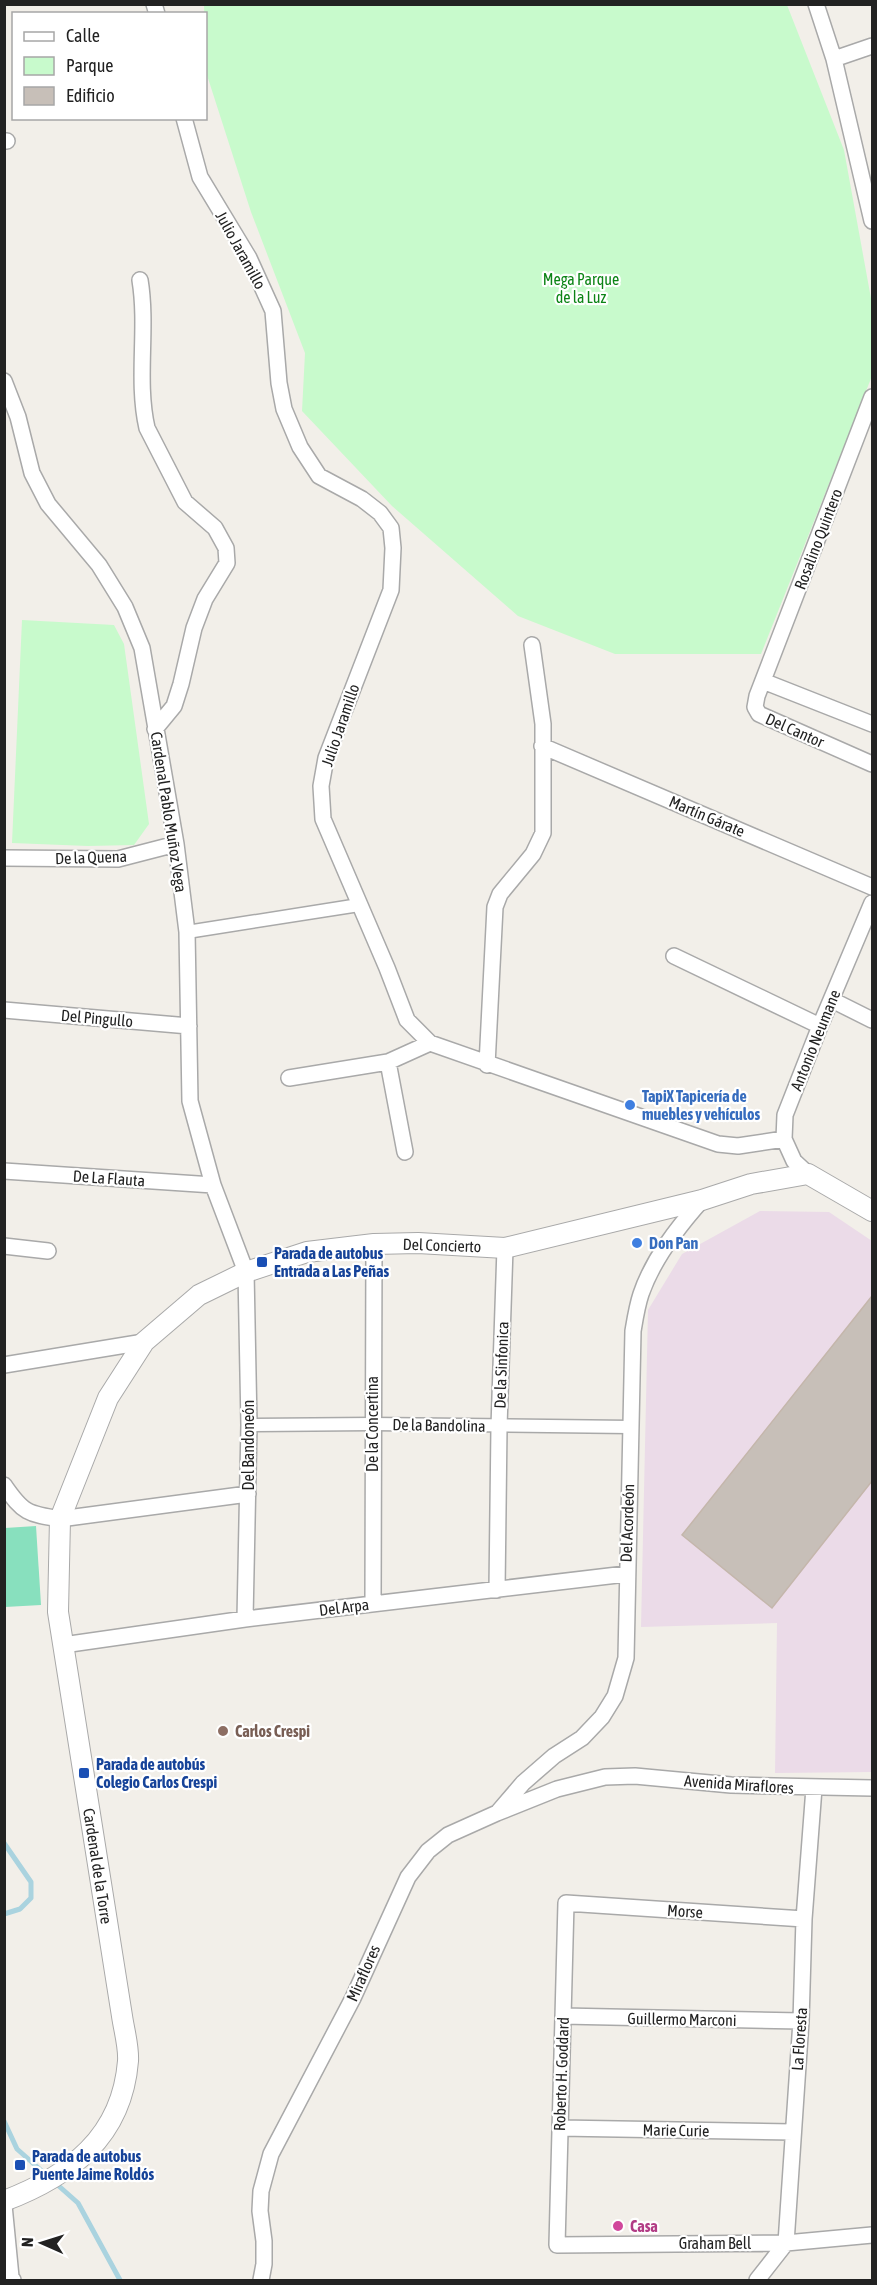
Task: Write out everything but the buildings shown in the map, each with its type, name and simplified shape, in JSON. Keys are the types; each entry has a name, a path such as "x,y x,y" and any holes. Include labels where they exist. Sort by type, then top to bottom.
{"street":[{"path":"816,4 834,59 873,221"},
{"path":"834,59 873,46"},
{"name":"Julio Jaramillo","path":"185,120 200,177 249,258 273,311 279,383 284,409 300,447 319,476 362,499 380,513 391,528 393,548 391,590 326,758 321,786 322,819 387,968 406,1020 430,1044 718,1144 738,1146 784,1139"},
{"path":"140,280 144,304 142,367 144,416 147,428 185,502 215,528 226,548 227,563 205,598 194,628 174,706 155,729"},
{"name":"Cardenal Pablo Muñoz Vega","path":"4,381 18,417 32,473 48,504 99,564 125,607 142,648 176,844 187,932 190,1101 213,1185 246,1272"},
{"name":"Rosalino Quintero","path":"763,681 873,397"},
{"path":"487,1065 495,907 500,894 533,854 543,833 543,724 532,645"},
{"name":"Del Cantor","path":"873,724 763,681 755,702 759,714 873,764"},
{"name":"Martín Gárate","path":"542,746 873,887"},
{"name":"De la Quena","path":"4,858 118,859 176,844"},
{"name":"Antonio Neumane","path":"784,1139 785,1115 873,903"},
{"path":"187,932 358,905"},
{"path":"674,956 820,1026"},
{"path":"832,1000 873,1020"},
{"name":"Del Pingullo","path":"4,1010 189,1026"},
{"path":"289,1078 388,1062 430,1044"},
{"path":"388,1062 405,1152"},
{"path":"784,1139 794,1161 808,1174 873,1211"},
{"name":"De La Flauta","path":"4,1171 213,1185"},
{"name":"Del Concierto","path":"60,1519 108,1398 144,1342 199,1295 246,1272 307,1252 374,1244 418,1243 505,1248 702,1200 751,1184 808,1174"},
{"name":"Del Acordeón","path":"498,1813 523,1783 554,1756 582,1738 602,1717 615,1696 626,1658 633,1331 640,1294 679,1226 702,1200"},
{"name":"De la Concertina","path":"373,1603 374,1244"},
{"path":"4,1246 48,1251"},
{"name":"De la Sinfonica","path":"497,1590 499,1427 505,1248"},
{"name":"Del Bandoneón","path":"245,1619 249,1425 246,1272"},
{"path":"4,1365 144,1342"},
{"name":"De la Bandolina","path":"249,1425 630,1427"},
{"path":"4,1485 16,1504 31,1514 60,1519 248,1494"},
{"name":"Cardenal de la Torre","path":"4,2201 35,2189 77,2162 100,2136 116,2113 128,2060 58,1612 60,1519"},
{"name":"Del Arpa","path":"63,1645 245,1619 626,1574"},
{"name":"Avenida Miraflores","path":"605,1777 635,1776 731,1785 873,1788"},
{"name":"Miraflores","path":"261,2280 264,2241 260,2211 261,2191 271,2154 353,1998 408,1877 428,1851 448,1835 557,1789 605,1777"},
{"name":"La Floresta","path":"786,2243 801,2021 804,1918 814,1788"},
{"name":"Morse","path":"566,1903 804,1918"},
{"name":"Roberto H. Goddard","path":"557,2244 566,1903"},
{"name":"Guillermo Marconi","path":"563,2016 801,2021"},
{"name":"Marie Curie","path":"560,2128 793,2132"},
{"path":"4,2205 10,2278"},
{"name":"Graham Bell","path":"557,2244 786,2243 873,2235"},
{"path":"757,2280 786,2243"}],"shaded area":[{"path":"760,1211 829,1212 872,1241 872,1772 775,1773 777,1623 641,1627 648,1310 682,1254"}],"green space":[{"name":"Mega Parque de la Luz","path":"204,4 787,5 844,150 872,304 872,376 761,654 615,654 518,616 392,506 302,411 305,353 251,212 207,75 207,12 204,12"},
{"path":"22,620 114,625 124,644 149,824 134,845 12,843"},
{"path":"36,1526 41,1605 5,1607 5,1528"}],"waterway":[{"path":"4,1843 31,1882 31,1898 20,1909 4,1914"},
{"path":"4,2121 17,2149 78,2203 120,2280"}],"place":[{"name":"TapiX Tapicería de muebles y vehículos","path":"630,1105"},
{"name":"Don Pan","path":"637,1243"},
{"name":"Parada de autobus Entrada a Las Peñas","path":"262,1262"},
{"name":"Carlos Crespi","path":"223,1731"},
{"name":"Parada de autobús Colegio Carlos Crespi","path":"84,1773"},
{"name":"Parada de autobus Puente Jaime Roldós","path":"20,2165"},
{"name":"Casa","path":"618,2226"}]}
